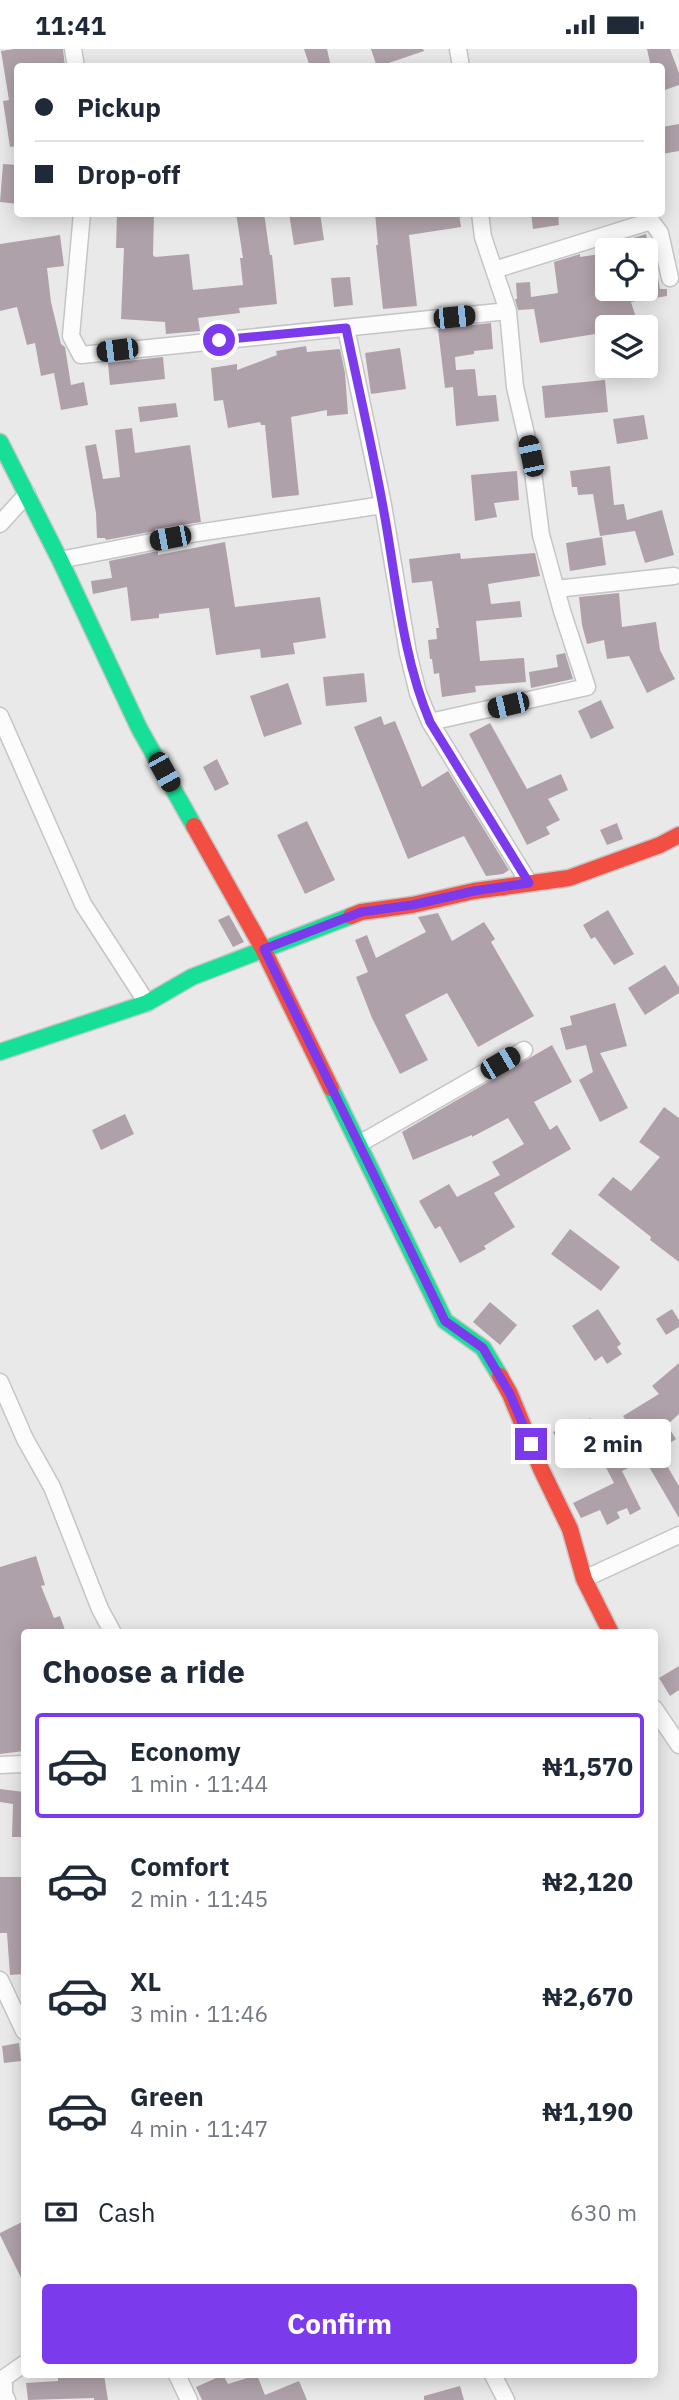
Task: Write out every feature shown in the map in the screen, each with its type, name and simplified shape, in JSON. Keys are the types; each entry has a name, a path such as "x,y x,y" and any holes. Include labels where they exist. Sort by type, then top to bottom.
{"street":[{"path":"82,217 71,336 81,355 508,311"},
{"path":"430,722 587,687 541,535 531,456 515,387 508,311 484,237 481,217"},
{"path":"494,270 651,221 660,233 670,278"},
{"path":"346,328 418,693 430,722 529,883"},
{"path":"0,442 60,560 139,727 264,949 445,1321 483,1348 510,1394 541,1469 570,1529 584,1579 609,1629"},
{"path":"0,524 27,494"},
{"path":"60,560 197,533 383,505"},
{"path":"556,589 674,576"},
{"path":"0,716 83,904 147,1003"},
{"path":"0,1052 147,1003 192,977 361,912 412,905 474,891 569,878 660,845 679,835"},
{"path":"359,1144 524,1050"},
{"path":"0,1382 24,1439 52,1487 100,1609 111,1629"},
{"path":"584,1579 679,1535"},
{"path":"658,1713 677,1737"},
{"path":"0,1765 21,1764"},
{"path":"0,1980 21,2025"},
{"path":"7,2400 4,2394 4,2378 21,2366"},
{"path":"178,2378 189,2400"},
{"path":"495,2378 506,2400"}],"building":[{"path":"63,49 65,63 14,63 14,146 10,147 3,101 9,100 1,51"},
{"path":"304,49 327,49 330,63 309,63"},
{"path":"371,49 424,51 389,63 376,63"},
{"path":"647,49 670,49 679,73 679,85 665,90 665,63 650,63"},
{"path":"679,124 679,151 665,153 665,126"},
{"path":"3,164 14,165 14,204 0,202"},
{"path":"117,217 154,217 153,255 189,254 193,290 243,285 240,258 243,258 237,217 265,217 277,304 239,308 240,313 198,318 200,331 166,334 165,322 121,319 124,248 116,248"},
{"path":"290,217 321,217 324,240 294,245"},
{"path":"375,217 460,217 461,227 409,235 417,306 383,309"},
{"path":"532,217 558,217 559,225 533,229"},
{"path":"60,235 64,266 47,268 51,302 61,344 65,347 71,385 84,382 88,405 61,410 54,373 41,376 35,343 27,345 17,307 0,311 0,244"},
{"path":"580,254 580,257 595,255 595,301 637,301 631,302 635,315 595,315 595,334 540,343 534,309 518,310 515,299 516,283 530,282 531,297 558,293 554,262"},
{"path":"350,277 353,305 334,307 331,278"},
{"path":"658,278 660,289 667,289 667,296 658,298"},
{"path":"491,323 493,349 455,357 456,370 475,369 478,396 496,395 499,421 456,426 453,387 445,388 438,329"},
{"path":"306,346 307,352 340,349 348,414 327,416 327,410 291,417 299,495 272,498 265,425 260,422 228,428 223,400 214,401 211,368 237,364 237,370 277,355 276,351"},
{"path":"400,348 406,389 371,394 365,353"},
{"path":"163,357 165,379 110,385 108,363"},
{"path":"605,380 608,412 545,418 542,386"},
{"path":"176,403 178,417 140,422 138,407"},
{"path":"644,415 648,439 617,444 613,419"},
{"path":"132,428 135,453 190,445 201,522 106,540 97,538 96,513 85,446 96,444 103,479 120,477 115,430"},
{"path":"610,466 614,505 624,504 627,520 662,510 674,555 645,563 635,531 600,536 593,494 578,495 577,487 572,487 570,471"},
{"path":"517,471 519,500 494,503 497,517 475,521 471,475"},
{"path":"602,537 606,565 570,571 566,543"},
{"path":"225,542 235,607 320,597 326,638 293,643 295,654 261,658 260,649 216,655 209,608 159,614 159,618 131,621 127,587 93,594 91,581 112,578 109,561"},
{"path":"460,553 461,559 535,553 540,576 488,584 491,604 520,601 522,617 476,621 480,661 524,658 526,682 475,686 476,692 442,697 439,673 434,674 428,640 437,639 436,628 439,628 432,581 412,583 409,559"},
{"path":"619,593 622,627 656,622 660,650 675,679 647,693 629,656 607,659 604,640 587,644 579,597"},
{"path":"565,653 573,679 531,688 529,672 558,667 556,655"},
{"path":"364,673 367,702 326,706 323,677"},
{"path":"288,683 302,724 264,737 250,696"},
{"path":"601,700 614,728 591,739 578,711"},
{"path":"381,716 384,725 395,721 422,787 448,771 509,870 503,874 486,876 464,836 408,859 354,727"},
{"path":"490,723 527,789 561,774 568,790 548,799 560,820 546,827 550,834 527,845 469,734"},
{"path":"217,759 229,784 215,791 203,767"},
{"path":"307,821 335,880 305,894 277,835"},
{"path":"617,823 623,839 607,845 600,830"},
{"path":"608,910 634,954 614,965 595,937 591,939 583,925"},
{"path":"438,913 452,941 484,922 495,939 491,942 534,1016 478,1047 447,993 405,1015 428,1060 400,1074 372,1018 356,977 368,972 355,940 367,935 376,958 426,932 418,917"},
{"path":"229,915 244,942 233,947 218,920"},
{"path":"665,965 679,987 679,993 645,1015 628,988"},
{"path":"615,1003 627,1046 600,1053 628,1108 600,1122 579,1080 593,1072 586,1045 566,1050 560,1028 572,1025 570,1016"},
{"path":"552,1045 572,1082 534,1102 550,1130 557,1125 571,1149 494,1193 515,1227 484,1246 486,1249 460,1263 440,1226 435,1229 419,1201 449,1184 457,1197 500,1175 492,1162 524,1144 508,1118 472,1137 413,1160 402,1132"},
{"path":"664,1107 679,1118 679,1262 598,1195 613,1177 631,1191 660,1157 639,1142"},
{"path":"125,1114 134,1134 101,1150 92,1130"},
{"path":"570,1229 620,1267 601,1291 551,1254"},
{"path":"490,1302 517,1325 500,1345 473,1322"},
{"path":"598,1309 621,1344 617,1347 622,1354 607,1364 602,1356 595,1361 572,1326"},
{"path":"672,1309 679,1320 679,1327 666,1335 656,1319"},
{"path":"679,1363 679,1414 667,1425 676,1439 658,1451 679,1486 679,1518 645,1460 622,1471 641,1509 630,1515 627,1508 617,1512 620,1518 607,1525 600,1510 581,1518 573,1503 614,1483 595,1446 631,1428 623,1416 659,1394 652,1386"},
{"path":"590,1418 602,1438 566,1456 553,1432 576,1420 579,1424"},
{"path":"36,1556 45,1585 41,1586 54,1618 60,1616 65,1629 21,1629 21,1751 0,1754 0,1567"},
{"path":"679,1666 679,1690 670,1696 659,1678"},
{"path":"0,1789 21,1792 21,1837 12,1837 13,1804 0,1802"},
{"path":"0,1877 21,1877 21,1974 10,1975 7,1933 0,1933"},
{"path":"19,2043 21,2061 4,2063 2,2046"},
{"path":"21,2222 21,2278 0,2235"},
{"path":"58,2378 104,2378 108,2400 28,2400 26,2383 58,2381"},
{"path":"216,2378 225,2378 228,2384 247,2378 258,2378 265,2395 299,2381 307,2400 202,2400 196,2387"},
{"path":"460,2386 464,2400 424,2400 424,2396"}],"traffic: fast":[{"path":"0,442 60,560 139,728 194,826"},
{"path":"0,1052 147,1003 192,977 351,916"},
{"path":"331,1088 445,1321 483,1348 500,1376"}],"traffic: jam":[{"path":"194,826 263,949 331,1088"},
{"path":"351,916 474,891 569,878 660,845 679,835"},
{"path":"500,1376 570,1529 584,1579 609,1629"}],"route":[{"path":"219,340 346,328 418,693 430,722 529,883 361,912 264,949 445,1321 483,1348 510,1394 531,1444"}]}
